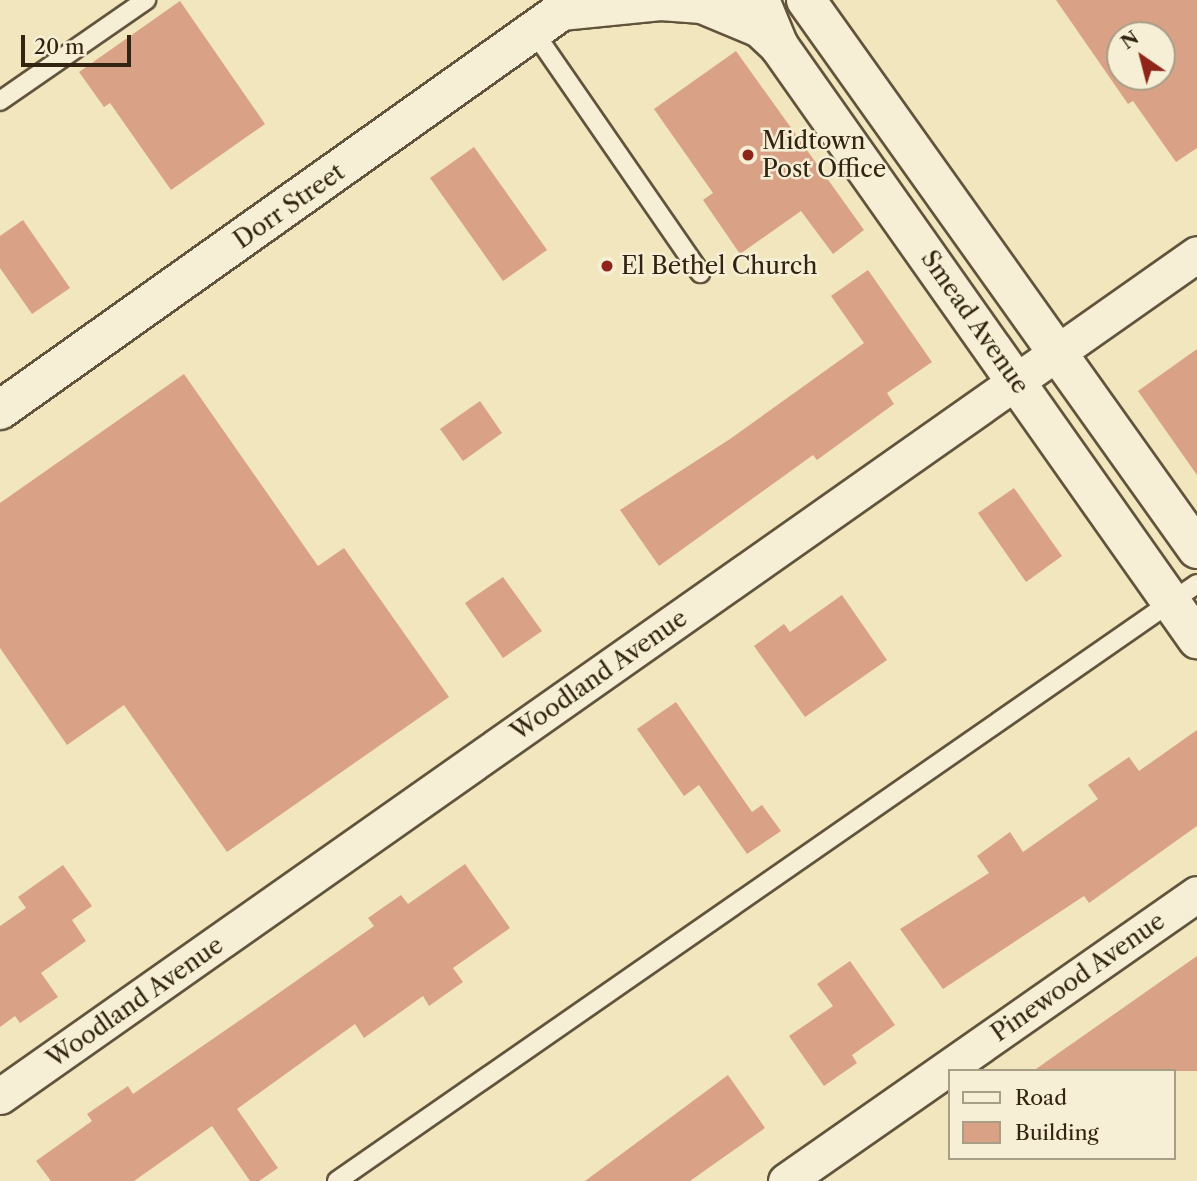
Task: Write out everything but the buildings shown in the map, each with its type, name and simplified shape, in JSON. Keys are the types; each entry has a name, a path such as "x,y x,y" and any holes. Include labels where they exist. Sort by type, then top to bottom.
{"street":[{"name":"Smead Avenue","path":"760,0 779,46 1017,381 1184,593 1197,639"},
{"name":"Smead Avenue","path":"806,0 1197,549"},
{"path":"557,14 661,1 702,4 760,28 779,46"},
{"name":"Dorr Street","path":"0,410 557,14"},
{"name":"Woodland Avenue","path":"0,1096 1197,254"},
{"name":"Pinewood Avenue","path":"786,1181 1197,894"}],"lane":[{"path":"0,101 146,0"},
{"path":"557,14 700,273"},
{"path":"337,1181 1184,593"}],"place":[{"name":"Midtown Post Office","path":"748,155"},
{"name":"El Bethel Church","path":"607,266"}]}
